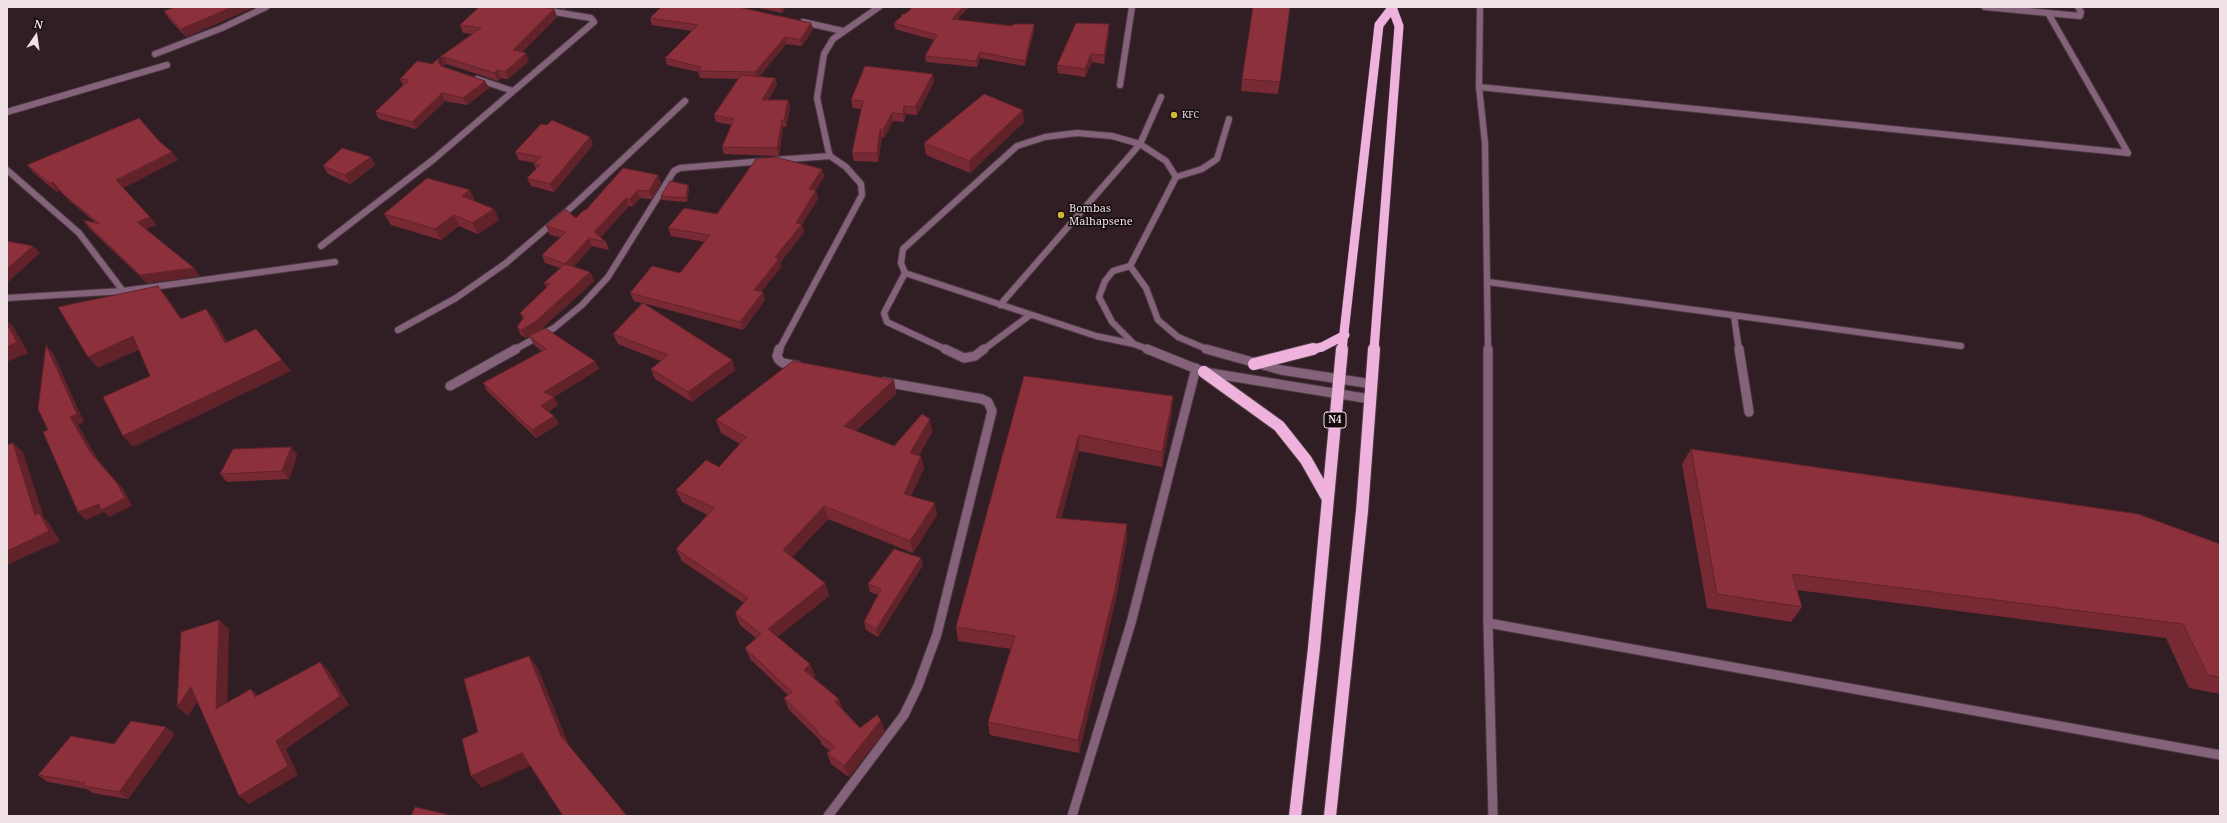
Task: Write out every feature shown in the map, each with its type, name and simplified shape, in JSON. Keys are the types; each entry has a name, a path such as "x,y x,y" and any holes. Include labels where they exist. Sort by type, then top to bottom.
{"highway":[{"name":"N4","path":"1294,816 1328,499 1337,394 1345,335 1379,25 1392,8"},
{"name":"N4","path":"1330,816 1351,629 1372,384 1399,26 1392,8"},
{"path":"1254,364 1322,347 1345,335"},
{"path":"1200,370 1279,426 1306,460 1328,499"}],"street":[{"path":"155,54 222,28 266,7"},
{"path":"321,246 434,160 594,22 591,18 525,7"},
{"path":"830,156 817,98 824,54 833,39 879,7"},
{"path":"1120,85 1132,7"},
{"path":"1480,7 1479,86 1486,143 1485,212 1488,282 1488,623 1493,816"},
{"path":"1985,7 2080,16 2081,12 2078,7"},
{"path":"1479,86 1999,141 2128,153 2048,13"},
{"path":"793,20 843,31"},
{"path":"7,112 166,65"},
{"path":"468,76 513,91"},
{"path":"1000,306 1140,144 1162,97"},
{"path":"398,330 456,298 506,263 574,205 685,101"},
{"path":"1134,344 1112,322 1099,297 1105,281 1113,271 1130,266 1176,177 1202,168 1218,159 1229,119"},
{"path":"1176,177 1166,161 1140,144 1112,136 1077,133 1045,136 1017,146 903,249 901,263 905,273 1000,306 1096,336 1134,344 1200,370 1370,399"},
{"path":"450,386 554,328 582,306 608,277 676,169 830,156 846,167 861,184 862,195 856,209 796,316 777,356 783,363 806,368"},
{"path":"7,170 79,233 124,291"},
{"path":"7,298 124,291 335,262"},
{"path":"1130,266 1146,288 1158,320 1178,337 1215,353 1254,364 1281,370 1372,384"},
{"path":"905,273 884,313 887,322 964,358 975,356 1030,315"},
{"path":"1488,282 1961,346"},
{"path":"1734,316 1749,412"},
{"path":"1072,816 1131,623 1200,370"},
{"path":"828,816 904,715 918,686 937,634 992,411 988,402 982,399 875,380"},
{"path":"1488,623 2220,755"}],"building":[{"path":"176,7 232,7 181,29 164,11"},
{"path":"479,7 539,7 554,9 513,50 526,53 505,72 498,70 494,73 440,57 481,28 460,25"},
{"path":"661,7 738,7 811,23 800,40 785,37 755,72 698,71 701,67 665,58 698,25 650,18"},
{"path":"912,7 963,7 952,19 1012,26 1013,24 1034,24 1025,61 980,52 976,61 925,56 937,35 894,23 901,17 902,14 905,14"},
{"path":"1253,7 1290,7 1280,82 1242,79"},
{"path":"1076,23 1109,24 1104,55 1091,54 1085,69 1057,65"},
{"path":"439,58 438,62 441,66 485,81 463,98 442,93 412,122 375,112 409,80 400,79 417,61 432,64"},
{"path":"865,66 933,74 915,107 904,106 903,114 892,113 883,130 880,129 877,153 852,153 863,101 851,100"},
{"path":"741,75 775,78 762,100 788,100 784,120 782,120 777,148 722,147 734,119 714,115"},
{"path":"984,94 1023,110 969,161 924,143"},
{"path":"139,118 159,141 172,152 116,180 150,217 137,222 194,268 140,275 83,220 100,224 64,195 53,182 51,184 27,165"},
{"path":"552,120 590,137 550,184 527,178 540,165 534,164 541,157 515,152 541,124 547,125"},
{"path":"342,148 371,157 345,175 323,166"},
{"path":"775,157 822,169 809,189 816,190 796,223 802,224 775,257 779,259 754,290 763,292 740,322 630,293 652,266 680,273 710,235 668,228 684,208 717,214 756,159"},
{"path":"623,168 658,175 649,191 637,190 630,199 626,198 594,232 606,242 589,238 565,264 542,255 566,232 546,226 565,209 576,218 584,210 586,210"},
{"path":"427,178 470,190 462,196 494,209 472,223 454,215 435,229 384,214"},
{"path":"670,181 688,185 686,198 661,196"},
{"path":"7,241 33,246 7,269"},
{"path":"565,264 590,272 535,322 521,330 517,327 524,317 520,313 550,284 544,283"},
{"path":"158,286 181,319 206,309 225,343 256,329 282,360 123,436 103,397 150,376 133,336 88,357 58,307"},
{"path":"643,303 732,360 688,392 651,369 668,355 613,334"},
{"path":"7,324 17,342 7,347"},
{"path":"545,328 595,361 544,392 554,397 541,406 554,416 532,430 483,383 546,349 529,336"},
{"path":"46,345 77,414 70,417 90,452 116,482 125,498 101,510 99,504 78,512 43,432 48,430 38,409"},
{"path":"793,361 894,380 844,426 894,446 922,414 930,419 910,453 921,456 904,494 935,503 910,541 824,506 783,550 825,583 768,629 810,664 804,670 839,699 835,702 860,728 877,715 881,720 844,766 827,753 835,747 817,733 819,732 784,698 792,692 745,648 761,634 735,613 748,598 676,549 714,508 676,490 706,460 719,467 746,437 716,420"},
{"path":"1024,376 1173,396 1162,452 1079,435 1056,518 1127,524 1115,589 1078,740 988,722 1015,636 956,627"},
{"path":"13,443 35,515 39,513 49,531 7,551 7,445"},
{"path":"291,447 282,471 220,474 233,449"},
{"path":"1691,449 2138,514 2220,544 2220,677 2208,675 2183,624 1792,574 1802,607 1717,594"},
{"path":"894,549 921,558 876,629 864,622 881,589 868,584"},
{"path":"219,620 216,709 251,689 255,697 320,662 340,696 276,741 288,766 239,796 191,687 177,707 181,632"},
{"path":"529,656 561,736 627,816 563,816 522,753 471,776 462,739 478,732 464,679"},
{"path":"131,721 166,727 119,792 83,786 85,783 38,775 71,736 114,744"},
{"path":"415,807 454,816 411,816"}],"place":[{"name":"KFC","path":"1174,115"},
{"name":"Bombas Malhapsene","path":"1061,215"}]}
